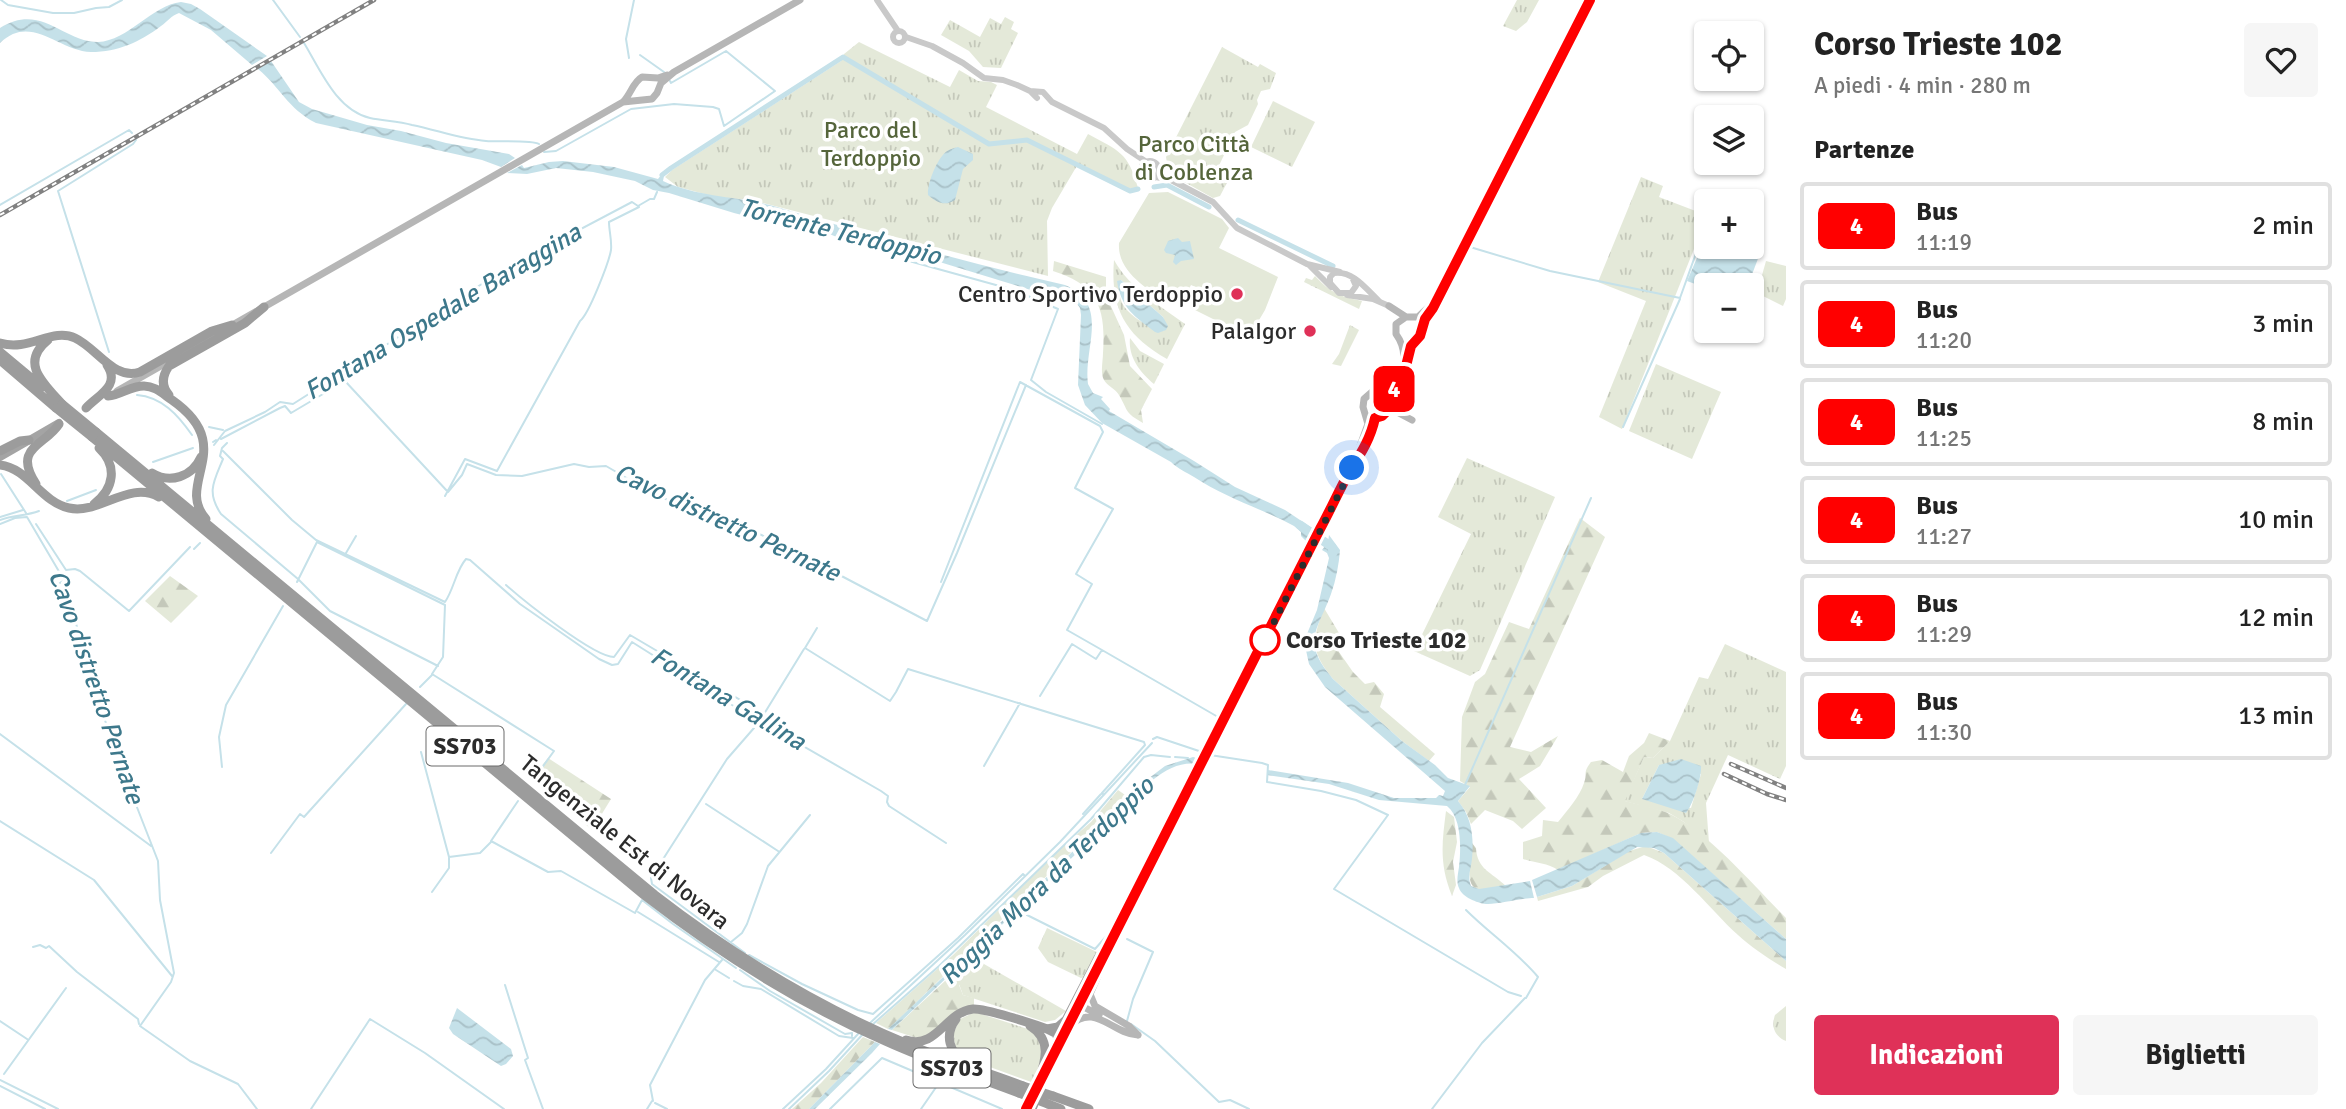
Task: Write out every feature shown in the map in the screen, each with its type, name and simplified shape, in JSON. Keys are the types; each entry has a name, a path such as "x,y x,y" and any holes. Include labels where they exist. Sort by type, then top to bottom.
{"highway":[{"path":"204,445 203,434 197,422 167,394 163,384 164,375 169,366 245,323 264,307"},
{"path":"0,343 24,345 53,336 73,337 123,374 135,374 212,331 232,324"},
{"path":"53,336 41,346 36,354 35,364 41,381 59,406"},
{"path":"0,352 59,406"},
{"path":"86,408 107,390 111,383 111,372 99,356"},
{"path":"0,360 94,435 108,459 112,477 106,493 89,507"},
{"path":"0,369 50,407 59,406"},
{"path":"108,396 144,386 156,389 177,404"},
{"path":"41,491 30,475 29,459 34,446 54,432 59,424"},
{"name":"Tangenziale Est di Novara","path":"94,435 106,441 682,916 741,957 860,1024"},
{"name":"Tangenziale Est di Novara","path":"94,435 242,562 677,921 774,985 890,1038 1051,1100 1088,1109"},
{"path":"0,451 20,441 29,440"},
{"name":"SS703","path":"106,441 115,443 153,475 166,478 178,478 191,471 200,459 204,445"},
{"name":"SS703","path":"204,445 198,493 200,511 211,524 269,571 284,587"},
{"name":"SS703","path":"0,465 13,469 61,506 76,509 134,493 153,494 242,562"},
{"path":"1040,1085 1046,1057 1045,1033 1066,1020 1098,958 1108,948"},
{"name":"SS703","path":"890,1038 915,1042 928,1040 956,1015 980,1009 1022,1022 1045,1033 1055,1033 1060,1040"},
{"name":"SS703","path":"963,1012 950,1030 948,1039 951,1049 964,1062 986,1072"},
{"name":"Tangenziale Est di Novara","path":"890,1038 986,1072 1021,1089"},
{"path":"1040,1085 1049,1063"},
{"name":"Tangenziale Est di Novara","path":"1051,1100 1061,1109"}],"main road":[{"path":"623,102 636,81 642,77 658,78 674,72 800,0"},
{"path":"1384,414 1388,401 1404,374 1411,346 1420,336 1421,327 1590,0"},
{"path":"0,457 623,102 652,99 659,87 674,72"},
{"path":"652,77 659,87"},
{"path":"634,87 635,94 641,99"},
{"path":"1396,324 1428,310 1438,298"},
{"path":"1389,306 1410,317 1421,327"},
{"path":"1049,1063 1352,468 1368,427 1362,404 1365,396 1384,391 1393,384 1404,363 1401,341 1396,334 1397,320 1389,306"},
{"path":"1401,341 1415,341"},
{"path":"1375,418 1384,414 1412,420 1395,411 1379,391"},
{"path":"1366,413 1375,418"},
{"path":"1352,468 1372,432 1375,418"},
{"path":"1097,966 1098,976 1090,994 1094,1006 1129,1026 1138,1035"},
{"path":"1078,1004 1138,1035"},
{"path":"1066,1027 1089,1016 1128,1035 1138,1035"},
{"path":"1030,1107 1040,1085"}],"street":[{"path":"877,0 896,32"},
{"path":"896,32 893,38 896,43 905,39 932,46 985,78 1003,80 1030,91 1104,128 1143,163"},
{"path":"896,32 903,32 905,39"},
{"path":"1143,163 1154,161 1171,180"},
{"path":"1143,163 1141,172 1144,177 1171,180 1213,202 1237,228 1307,264 1352,277 1380,302"},
{"path":"1156,177 1160,169"},
{"path":"1307,264 1333,288 1389,306"},
{"path":"1333,288 1330,277 1340,272"},
{"path":"1345,294 1355,289 1356,284 1352,277"}],"green space":[{"path":"1517,0 1539,0 1527,22 1516,31 1503,26"},
{"path":"1005,17 1014,22 1011,29 1018,33 1001,68 983,67 969,51 941,35 950,20 980,37 990,18 1001,24"},
{"name":"Parco del Terdoppio","path":"859,42 950,87 959,70 978,81 997,85 986,107 1077,154 1088,134 1121,154 1130,167 1138,188 1126,189 1078,164 1047,221 1048,276 751,200 716,197 678,187 665,177 841,61 844,54"},
{"name":"Parco Città di Coblenza","path":"1222,47 1258,67 1260,64 1276,73 1270,89 1261,91 1248,125 1235,132 1214,176 1228,173 1230,177 1220,196 1213,198 1172,175 1166,157"},
{"path":"1273,101 1315,122 1292,167 1251,147"},
{"path":"1641,177 1663,186 1659,197 1694,210 1694,249 1622,429 1599,417 1646,301 1598,282"},
{"path":"1168,192 1222,219 1229,228 1219,248 1278,277 1265,310 1249,337 1193,309 1202,290 1191,285 1186,295 1170,305 1136,279 1123,263 1119,243 1149,193"},
{"path":"1114,260 1128,280 1185,324 1167,359 1140,340 1123,318 1113,277","holes":["1121,280 1163,317 1167,328 1163,331 1131,314 1120,297"]},
{"path":"1054,261 1106,277 1109,302 1124,335 1130,366 1152,389 1141,410 1143,423 1130,414 1118,393 1103,377 1103,323 1096,300 1080,283 1053,271"},
{"path":"1766,261 1786,266 1786,299 1783,306 1764,296 1763,273"},
{"path":"1315,276 1336,293 1362,301 1359,309 1304,282 1306,278 1312,280"},
{"path":"1350,325 1359,330 1341,366 1332,364 1339,354"},
{"path":"1130,338 1140,351 1164,364 1154,384 1136,364 1131,352"},
{"path":"1656,364 1721,392 1692,459 1629,431"},
{"path":"1467,458 1555,497 1480,670 1470,676 1414,651 1471,534 1438,517"},
{"path":"1580,518 1605,537 1510,747 1531,752 1558,736 1540,766 1519,779 1546,808 1522,829 1513,821 1485,810 1471,824 1458,801 1470,787 1460,781 1462,717 1475,682 1485,674 1509,622 1529,629"},
{"path":"170,576 198,596 171,623 145,601"},
{"path":"1324,608 1342,638 1339,652 1365,684 1374,682 1384,694 1380,707 1435,754 1429,761 1402,741 1333,679 1320,661 1315,645"},
{"path":"1725,644 1786,672 1786,766 1780,779 1728,755 1706,803 1709,843 1669,813 1624,801 1644,757 1653,758 1670,741 1699,677 1708,679","holes":["1659,765 1701,774 1691,808 1642,799"]},
{"path":"1649,733 1670,741 1653,758 1644,757 1625,801 1667,813 1701,835 1732,862 1786,918 1786,939 1673,839 1657,832 1641,833 1558,870 1546,864 1523,859 1523,842 1542,836 1543,820 1558,822 1580,793 1591,762 1602,760 1623,772 1629,756 1644,743"},
{"path":"548,758 611,799 592,830 532,778"},
{"path":"1118,790 1128,797 894,1024 888,1029 876,1023 953,955 1062,847 1091,822"},
{"path":"1446,811 1454,817 1457,842 1453,862 1456,885 1452,896 1445,874 1443,854"},
{"path":"1472,843 1482,866 1506,886 1481,889 1473,887 1469,869"},
{"path":"1646,846 1664,853 1786,961 1786,969 1743,940 1670,869 1644,855 1603,876 1588,887 1538,901 1537,897 1572,886 1629,851"},
{"path":"1047,928 1099,953 1086,977 1081,978 1048,962 1038,948"},
{"path":"972,956 984,964 959,985 963,995 974,998 974,1005 958,1010 936,1030 920,1039 892,1030"},
{"path":"984,964 1066,1011 1055,1020 1045,1022 963,995 959,984"},
{"path":"1786,1006 1786,1041 1776,1033 1773,1023 1775,1015"},
{"path":"975,1012 1028,1029 1037,1035 1043,1055 1034,1083 968,1059 956,1049 953,1034 960,1019"},
{"path":"863,1037 875,1042 809,1109 792,1109 821,1083"}],"water":[{"path":"181,2 200,9 267,56 252,65 211,30 179,13 145,37 110,50 79,50 34,32 11,35 0,43 0,28 28,19 51,25 85,40 109,40 130,30 160,9"},
{"path":"271,61 299,102 312,109 367,125 509,154 515,158 501,167 482,160 316,123 298,111 258,69"},
{"path":"958,147 973,154 973,160 963,169 955,200 941,203 928,195 931,178 943,154"},
{"path":"563,161 614,167 658,179 661,175 664,176 663,181 691,191 763,203 920,249 1065,285 1079,293 1087,303 1092,328 1088,384 1093,393 1103,397 1101,399 1109,411 1235,487 1285,510 1312,528 1306,541 1294,526 1218,491 1102,423 1085,405 1078,385 1081,315 1080,308 1072,297 1034,291 920,256 839,238 815,228 734,213 653,190 635,181 556,168 527,174 507,173 522,165 524,168"},
{"path":"1178,238 1182,242 1190,241 1194,259 1181,261 1176,265 1173,262 1175,255 1164,250 1168,241"},
{"path":"1696,259 1758,259 1753,273 1694,273 1694,284 1687,281"},
{"path":"1121,280 1163,317 1168,326 1166,330 1155,332 1130,311 1119,290 1117,281"},
{"path":"1329,535 1340,550 1333,589 1315,637 1317,655 1323,666 1333,679 1402,741 1448,778 1470,786 1458,801 1471,828 1471,886 1479,889 1530,881 1534,898 1486,904 1463,894 1458,883 1458,826 1447,806 1379,800 1329,784 1267,775 1268,770 1348,783 1394,798 1436,798 1443,796 1445,791 1325,687 1309,664 1304,641 1317,610 1329,558 1322,550"},
{"name":"Roggia Mora da Terdoppio","path":"1193,757 1200,759 1198,764 1176,766 1147,784 892,1030 888,1029 1140,785 1165,766"},
{"path":"1681,759 1701,766 1696,791 1686,813 1642,799 1659,765"},
{"path":"1657,832 1673,838 1786,939 1786,961 1664,853 1654,848 1637,847 1572,886 1537,897 1532,880 1641,833"},
{"path":"457,1008 511,1049 513,1056 506,1064 501,1066 453,1034 449,1028"},
{"path":"875,1042 880,1044 872,1053 815,1109 809,1109"}],"waterway":[{"name":"Fontana Ospedale Baraggina","path":"1,0 8,5 53,13 74,13 109,7 122,0"},
{"name":"Fontana Ospedale Baraggina","path":"273,0 300,37"},
{"path":"629,58 626,39 634,0"},
{"name":"Fontana Ospedale Baraggina","path":"304,43 338,98 358,114 476,140 539,144"},
{"name":"Fontana Ospedale Baraggina","path":"544,152 556,151 631,109 674,104 713,107 719,109 724,126 775,91 726,51 671,83 670,81"},
{"path":"640,55 664,72"},
{"name":"Fontana Ospedale Baraggina","path":"662,175 843,57 989,144 1027,140 1130,191 1138,189"},
{"name":"Cavo distretto Pernate","path":"0,205 129,130 132,133"},
{"name":"Cavo distretto Pernate","path":"109,352 58,191 136,140"},
{"name":"Fontana Ospedale Baraggina","path":"1154,187 1167,185 1209,207"},
{"name":"Fontana Ospedale Baraggina","path":"214,445 225,431 280,402 293,404 507,268 632,202 638,206 654,199 657,192"},
{"path":"445,496 465,459 497,471 593,299 611,250 609,222 639,207"},
{"name":"Fontana Ospedale Baraggina","path":"1238,220 1333,266"},
{"name":"Fontana Ospedale Baraggina","path":"1470,247 1550,271 1680,298 1694,259"},
{"path":"909,261 1014,290 1058,309 1031,380 1046,392 1102,424"},
{"path":"1623,427 1680,299"},
{"name":"Cavo distretto Pernate","path":"221,439 285,406 291,413 345,381 448,492 467,464 496,475 522,476 574,464 606,466 693,512 775,541 927,621 1026,385"},
{"name":"Cavo distretto Pernate","path":"941,582 1020,382 1100,426 1103,432 1075,488 1113,509 1076,574 1092,584 1067,630 1102,650"},
{"name":"Cavo distretto Pernate","path":"137,395 154,399 169,408 192,435"},
{"name":"Cavo distretto Pernate","path":"209,427 223,430"},
{"name":"Cavo distretto Pernate","path":"227,443 222,448 220,456 223,459 213,486 214,499 221,514 298,579 330,611 438,666"},
{"name":"Fontana Gallina","path":"153,462 193,448"},
{"name":"Fontana Gallina","path":"223,451 292,520 316,540 445,602 463,563 466,559 470,560 520,604 599,659 612,665 618,664 632,642 732,705 881,791 888,796 889,806 946,843"},
{"name":"Cavo distretto Pernate","path":"1,474 26,513"},
{"name":"Fontana Gallina","path":"67,501 96,490"},
{"path":"1465,785 1591,498"},
{"name":"Fontana Gallina","path":"0,517 23,510"},
{"name":"Fontana Gallina","path":"0,520 39,511"},
{"name":"Cavo distretto Pernate","path":"0,524 27,517 64,580 56,586 74,616 92,683 158,861 160,900 174,973 171,982 140,1026 190,1061 238,1084 257,1109"},
{"path":"36,524 66,570 80,571 129,611 190,547"},
{"name":"Torrente Terdoppio","path":"1300,525 1332,547 1333,553"},
{"path":"346,553 356,536"},
{"name":"Cavo distretto Pernate","path":"297,582 317,542 445,605 443,657 432,674 554,751 533,780"},
{"name":"Cavo distretto Pernate","path":"194,549 200,543"},
{"name":"Cavo distretto Pernate","path":"506,585 559,627 604,655 614,657 630,635 764,714 804,649"},
{"name":"Cavo distretto Pernate","path":"222,767 219,737 226,705 283,606"},
{"name":"Cavo distretto Pernate","path":"817,628 805,648 890,701 908,669 1144,742 1145,745 1103,794"},
{"name":"Cavo distretto Pernate","path":"1040,696 1072,644 1096,659 1102,650 1218,717 1200,751"},
{"path":"420,687 432,675"},
{"path":"984,766 1020,703"},
{"path":"271,853 300,814 304,817 406,704"},
{"name":"Cavo distretto Pernate","path":"745,953 652,884 651,878 727,759 754,728"},
{"name":"Cavo distretto Pernate","path":"0,734 151,846"},
{"name":"Cavo distretto Pernate","path":"1153,739 1157,737 1202,752"},
{"name":"Cavo distretto Pernate","path":"870,1023 1060,842 1152,743"},
{"name":"Cavo distretto Pernate","path":"421,752 449,857 480,853 491,842"},
{"name":"Cavo distretto Pernate","path":"1210,755 1268,765 1267,782 1356,800 1388,815 1334,889 1508,992 1521,996"},
{"name":"Cavo distretto Pernate","path":"872,1025 939,966 1091,819 1144,757 1170,757"},
{"name":"Cavo distretto Pernate","path":"1175,757 1188,758"},
{"name":"Cavo distretto Pernate","path":"1083,814 1101,794"},
{"name":"Cavo distretto Pernate","path":"518,801 491,841 548,872 561,871 635,913 642,900 736,968"},
{"name":"Cavo distretto Pernate","path":"706,804 778,851"},
{"name":"Cavo distretto Pernate","path":"731,942 742,933 747,924 768,866 810,815"},
{"name":"Cavo distretto Pernate","path":"0,821 94,880 172,976"},
{"name":"Cavo distretto Pernate","path":"432,892 449,868 449,858"},
{"name":"Cavo distretto Pernate","path":"749,955 802,984 858,1010 873,1014 1024,875"},
{"name":"Cavo distretto Pernate","path":"1466,910 1538,977 1526,998"},
{"name":"Roggia Mora da Terdoppio","path":"1019,911 1095,949 1110,932"},
{"name":"Cavo distretto Pernate","path":"638,912 719,962"},
{"path":"1127,939 1153,952 1133,999 1127,1021"},
{"name":"Cavo distretto Pernate","path":"33,947 49,946 77,972 138,1019 139,1024"},
{"name":"Cavo distretto Pernate","path":"653,1101 650,1085 705,980 722,960"},
{"name":"Cavo distretto Pernate","path":"716,970 729,978"},
{"name":"Cavo distretto Pernate","path":"740,970 770,991 845,1034 852,1033 852,1036"},
{"name":"Cavo distretto Pernate","path":"734,981 743,986 761,989 839,1036 853,1038"},
{"name":"Cavo distretto Pernate","path":"505,985 528,1058 525,1060 543,1109"},
{"path":"4,1074 66,988"},
{"name":"Cavo distretto Pernate","path":"1432,1109 1482,1043 1525,998"},
{"name":"Cavo distretto Pernate","path":"311,1109 370,1019 425,1053 504,1109"},
{"path":"0,1021 27,1039"},
{"path":"1131,1024 1155,1041 1219,1102 1230,1100 1249,1109"},
{"name":"Cavo distretto Pernate","path":"783,1109 826,1069 858,1034"},
{"name":"Cavo distretto Pernate","path":"789,1109 863,1034"},
{"path":"830,1109 882,1058 1002,1109"},
{"name":"Cavo distretto Pernate","path":"0,1080 58,1109"},
{"path":"921,1109 939,1083"},
{"name":"Cavo distretto Pernate","path":"0,1086 45,1109"},
{"name":"Cavo distretto Pernate","path":"647,1109 652,1101"},
{"name":"Cavo distretto Pernate","path":"655,1103 667,1109"}],"railway":[{"path":"0,215 374,0"},
{"path":"1731,764 1786,788"},
{"path":"1724,774 1786,800"}],"bus line":[{"name":"4","path":"1026,1109 1320,529 1359,458 1372,432 1375,418 1388,410 1387,398 1404,374 1411,346 1420,336 1425,319 1590,0"}],"place":[{"name":"Centro Sportivo Terdoppio","path":"1237,294"},
{"name":"PalaIgor","path":"1310,331"},
{"name":"Corso Trieste 102","path":"1265,640"}],"route":[{"path":"1265,640 1264,642 1352,468"}]}
